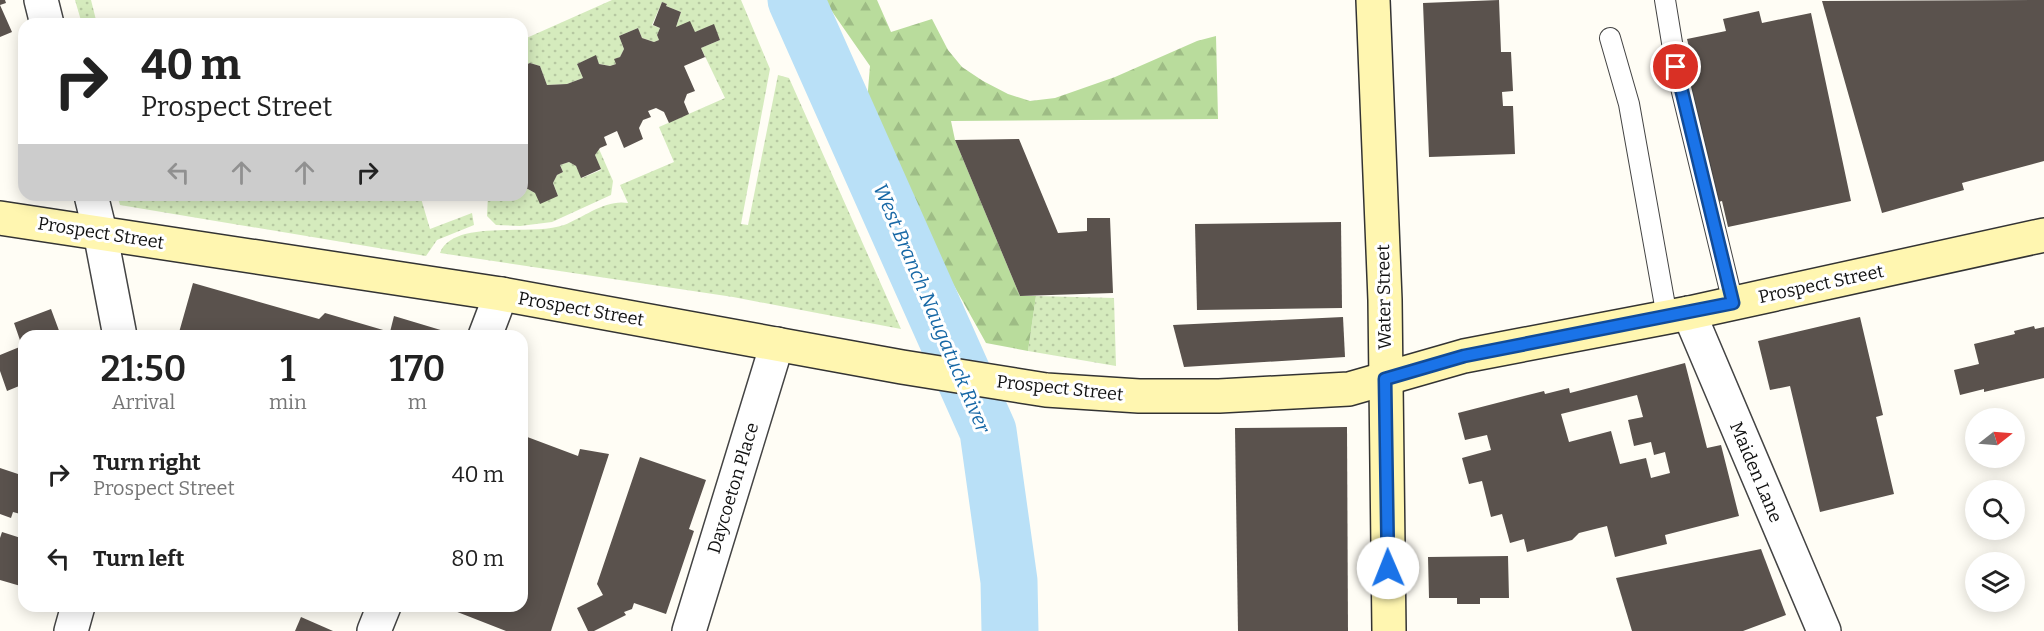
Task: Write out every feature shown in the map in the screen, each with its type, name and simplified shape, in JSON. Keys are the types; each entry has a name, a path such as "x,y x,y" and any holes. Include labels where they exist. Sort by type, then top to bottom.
{"main road":[{"name":"Water Street","path":"1373,0 1385,300 1389,631"},
{"name":"Prospect Street","path":"0,218 501,294 902,368 1046,390 1139,396 1219,396 1349,389 1464,356 1678,315 2044,235"}],"street":[{"path":"41,0 46,18"},
{"path":"92,201 119,330"},
{"path":"487,330 501,294"},
{"name":"Maiden Lane","path":"1678,315 1824,631"},
{"name":"Daycoeton Place","path":"689,631 777,344"},
{"path":"71,631 76,612"},
{"path":"374,631 382,612"}],"lane":[{"path":"1665,0 1676,67 1733,303"},
{"path":"1610,38 1629,104 1678,315"}],"green space":[{"path":"75,0 91,0 96,18 80,18"},
{"path":"612,0 741,0 770,69 741,224 748,225 778,75 789,78 901,329 733,297 440,253 448,242 460,236 494,230 550,228 564,225 603,206 620,202 628,203 620,185 674,162 659,127 725,98 701,48 720,40 714,25 695,32 676,27 681,12 662,2 652,25 660,28 657,35 659,40 654,42 642,38 638,28 619,36 624,49 620,57 615,59 616,64 610,66 599,64 595,56 577,64 583,78 567,84 547,85 540,66 528,64 528,37"},
{"path":"824,0 877,0 891,32 932,19 948,50 962,67 1008,94 1030,101 1055,98 1115,77 1197,41 1216,36 1218,119 951,121 955,140 1020,296 1036,296 1028,351 986,343 865,126 870,66"},
{"path":"599,149 613,181 611,195 552,222 520,226 496,225 487,216 488,201 528,201 528,189 535,193 558,196 553,183 557,175 563,172 560,165 569,162 576,166 582,178 601,170 595,155"},
{"path":"119,201 422,201 430,229 472,213 474,225 437,240 426,256 120,205"},
{"path":"1036,296 1114,298 1116,366 1028,351"}],"building":[{"path":"1499,0 1501,52 1511,52 1513,91 1502,92 1503,106 1513,106 1515,154 1429,157 1423,3"},
{"path":"2044,0 2044,161 1962,183 1964,190 1882,213 1822,1"},
{"path":"662,2 681,12 676,27 690,21 695,32 714,24 720,40 701,48 705,57 684,66 695,91 687,94 684,102 689,114 669,123 664,112 656,108 648,111 651,117 643,120 639,128 643,139 624,148 617,131 604,137 607,145 600,148 595,155 601,169 581,178 576,166 569,162 560,165 563,172 557,175 553,183 558,196 540,204 535,193 528,189 528,64 540,66 547,85 567,84 583,78 577,64 596,55 599,64 610,66 616,64 614,59 620,57 624,49 619,36 638,28 642,38 654,42 659,40 657,35 660,28 653,25"},
{"path":"0,5 12,32 0,37"},
{"path":"1759,11 1762,23 1811,13 1851,201 1728,227 1722,201 1715,203 1689,82 1697,80 1687,39 1726,31 1723,19"},
{"path":"1019,139 1058,233 1087,231 1087,218 1110,218 1113,293 1020,296 955,140"},
{"path":"1341,222 1342,308 1197,310 1195,224"},
{"path":"193,283 319,319 325,313 383,330 180,330"},
{"path":"51,309 59,330 18,330 18,334 14,323"},
{"path":"394,316 441,330 390,330"},
{"path":"1343,317 1345,357 1184,367 1173,325"},
{"path":"1860,317 1883,415 1876,417 1894,494 1820,512 1790,386 1770,390 1758,341"},
{"path":"2034,326 2035,329 2044,327 2044,378 1984,392 1984,389 1960,395 1954,370 1979,364 1974,344 2015,334 2014,331"},
{"path":"18,348 18,386 7,391 0,371 0,355"},
{"path":"1685,363 1707,448 1721,445 1739,516 1665,535 1667,544 1615,557 1607,526 1579,533 1572,540 1527,552 1524,539 1510,543 1502,514 1491,517 1482,481 1469,484 1462,458 1491,450 1487,435 1465,440 1458,413 1544,391 1545,394 1569,388 1570,393","holes":["1637,395 1643,417 1628,420 1634,446 1651,442 1654,455 1665,452 1670,473 1651,478 1646,458 1620,464 1611,431 1569,442 1561,414"]},
{"path":"1347,427 1348,631 1238,631 1235,428"},
{"path":"528,437 578,456 580,449 609,454 551,631 506,631 457,612 528,612"},
{"path":"640,457 706,480 689,529 694,531 666,614 634,603 632,609 624,612 626,615 594,631 588,631 577,608 603,595 597,584"},
{"path":"0,468 18,474 18,513 13,512 11,518 0,514"},
{"path":"2,532 18,537 18,585 0,580"},
{"path":"1761,549 1786,615 1743,631 1632,631 1616,578"},
{"path":"1508,556 1509,598 1480,598 1480,604 1457,604 1457,598 1429,598 1428,557"},
{"path":"301,617 333,631 295,631"}],"waterway":[{"name":"West Branch Naugatuck River","path":"796,0 988,431 1009,581 1010,631"}],"route":[{"path":"1388,568 1385,379 1464,356 1733,303 1676,67"}]}
